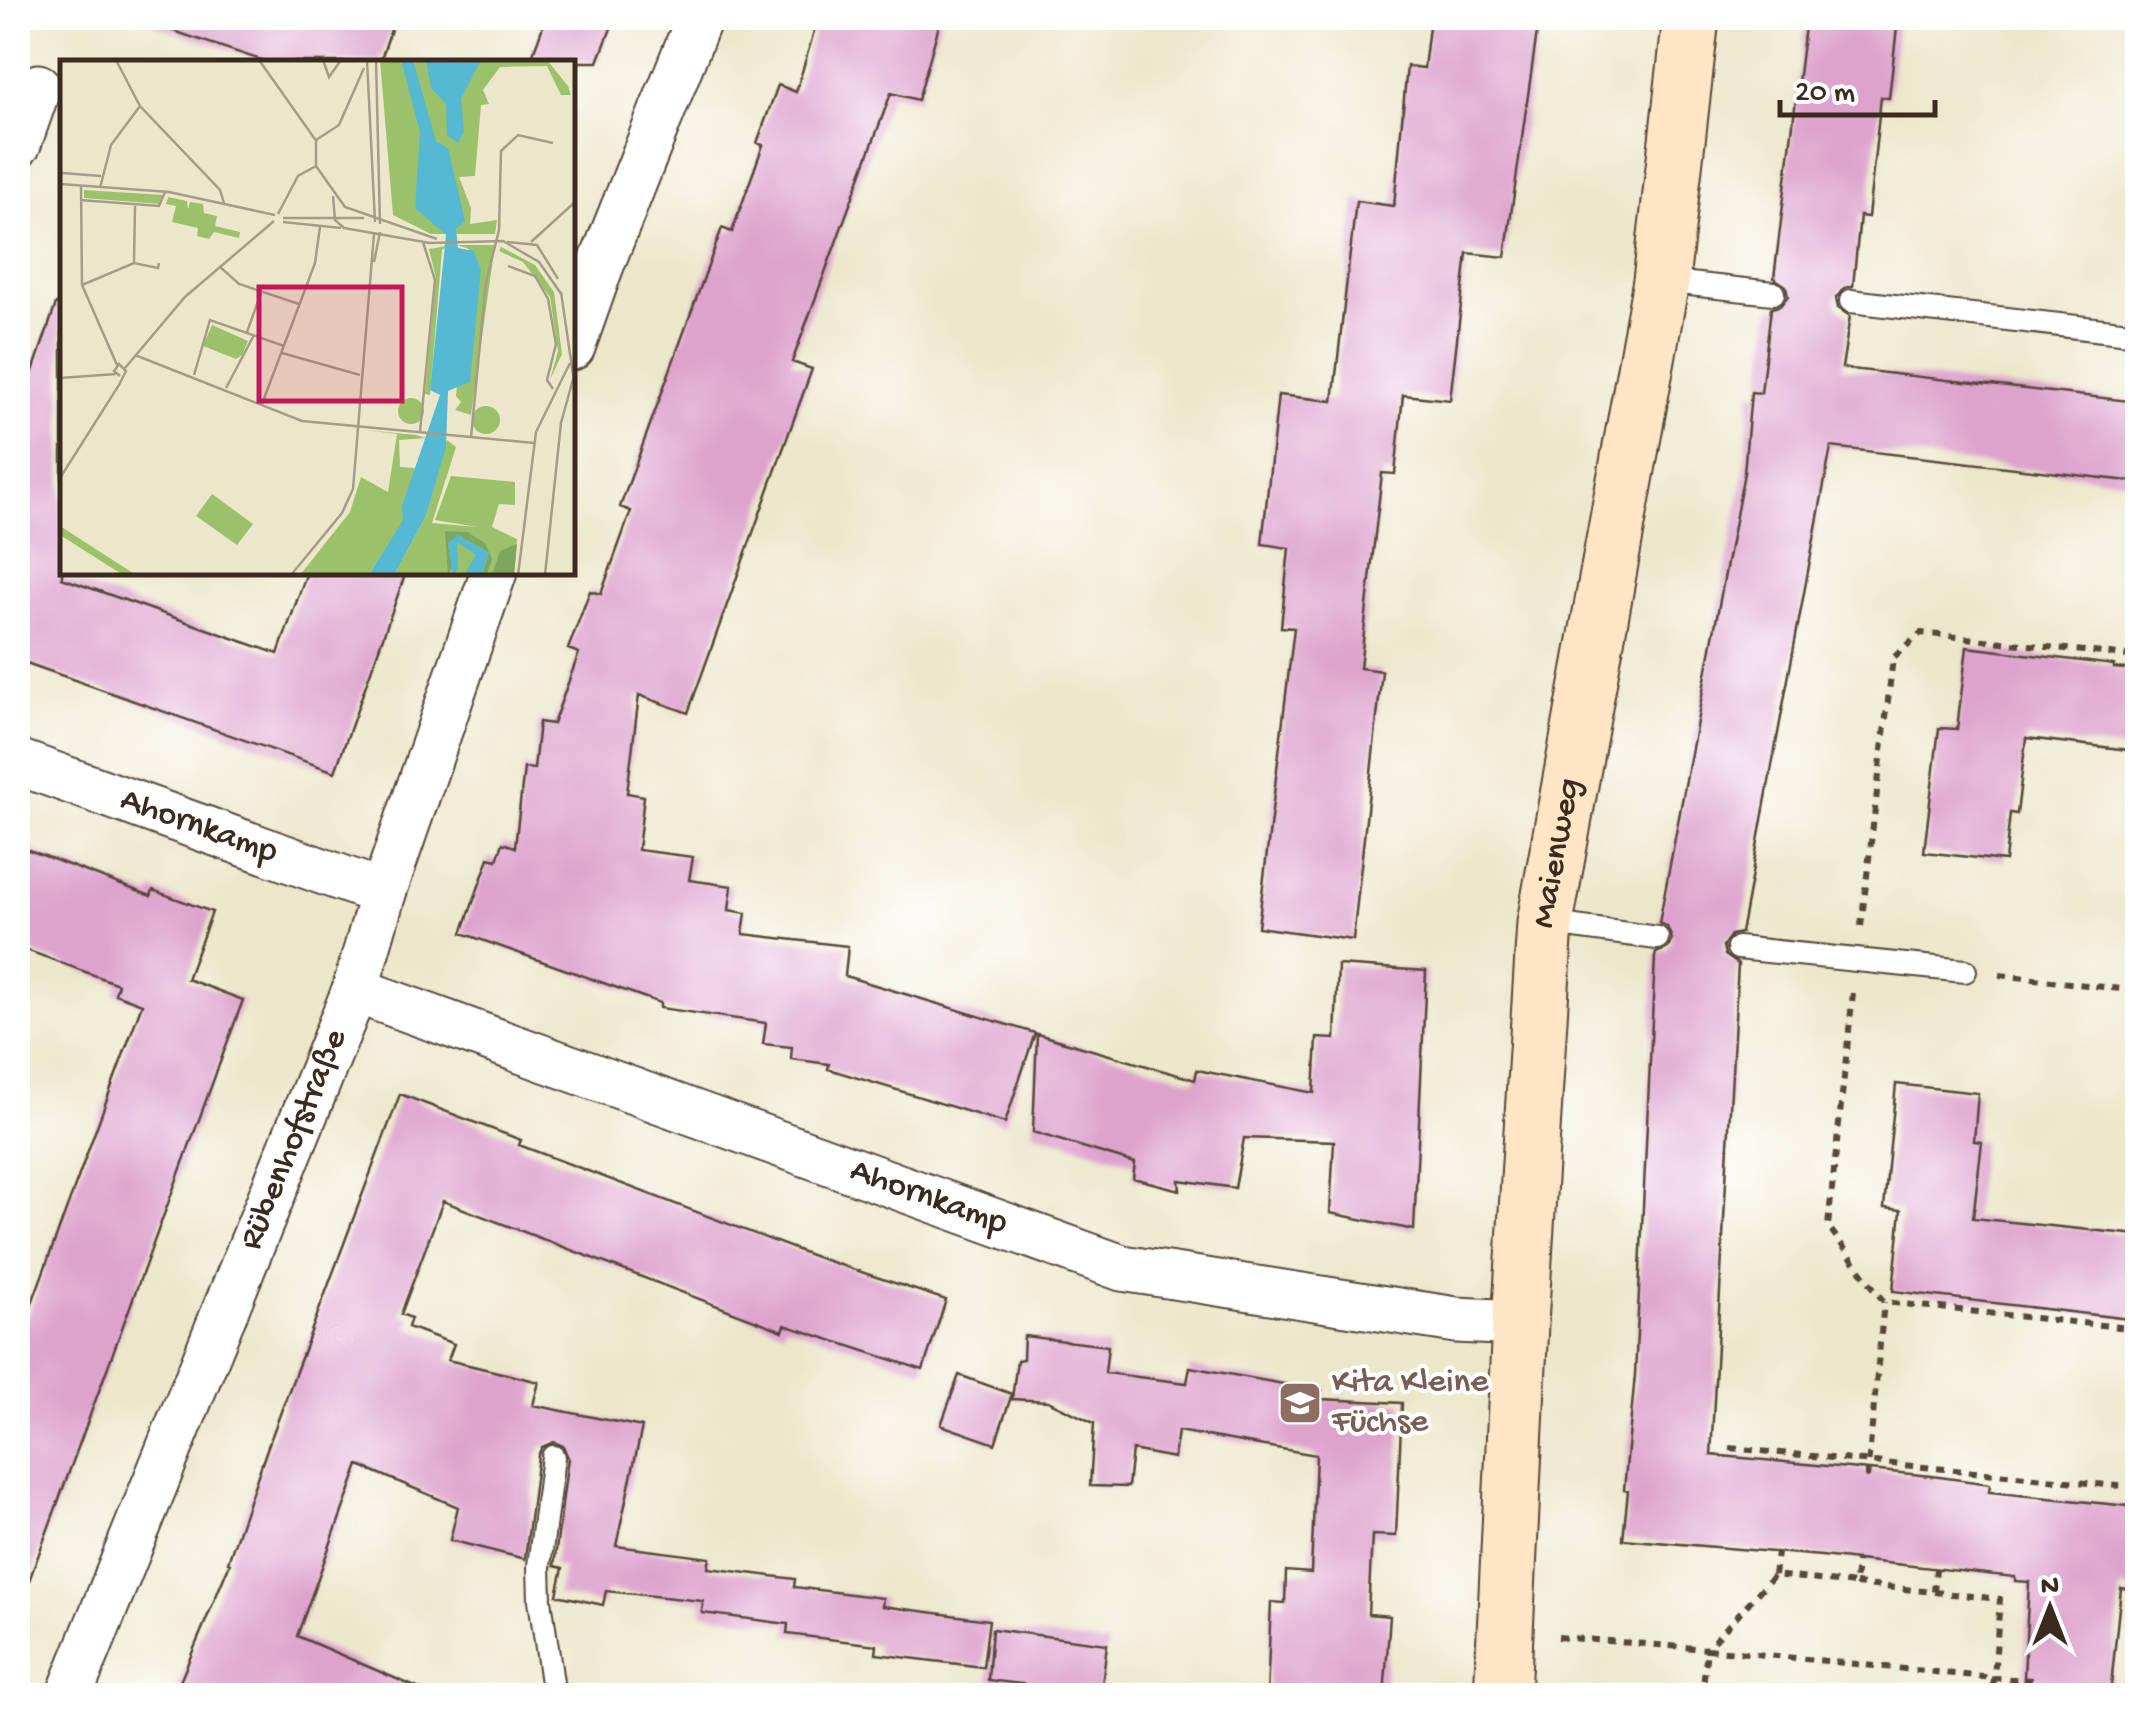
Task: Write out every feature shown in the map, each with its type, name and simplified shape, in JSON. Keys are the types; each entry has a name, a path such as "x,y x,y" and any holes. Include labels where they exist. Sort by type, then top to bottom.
{"street":[{"path":"575,329 587,260 699,18"},
{"name":"Maienweg","path":"1502,1696 1545,923 1660,281 1691,18"},
{"path":"18,144 39,88"},
{"name":"Rübenhofstraße","path":"69,1696 354,990 383,893 493,575"},
{"name":"Ahornkamp","path":"18,762 383,893"},
{"name":"Ahornkamp","path":"354,990 1122,1268 1456,1320 1520,1323"}],"lane":[{"path":"1660,281 1773,293"},
{"path":"1851,301 2138,334"},
{"path":"1545,923 1657,938"},
{"path":"1738,948 1965,970"},
{"path":"553,1457 540,1566 540,1600 554,1696"}],"path":[{"path":"1866,1478 1884,1302 1828,1226 1892,658 1921,633 2138,656"},
{"path":"1965,970 2138,990"},
{"path":"1884,1302 2138,1329"},
{"path":"1730,1448 2138,1488"},
{"path":"1702,1696 1707,1648 1774,1575 1778,1553"},
{"path":"1855,1584 1857,1560"},
{"path":"1934,1592 1936,1569"},
{"path":"1774,1575 2000,1600 1992,1696"},
{"path":"1506,1632 2032,1680"}],"building":[{"path":"156,18 395,18 381,60 261,60 155,25"},
{"path":"546,18 615,18 598,62 531,60"},
{"path":"818,18 941,18 918,100 891,93 792,362 812,369 688,713 639,695 627,793 644,796 638,850 693,857 689,880 732,886 729,910 746,913 743,934 848,946 845,976 1035,1033 1005,1123 828,1069 829,1064 791,1059 792,1047 763,1044 766,1023 660,1008 660,1003 462,933 489,858 497,860 503,843 515,847 524,768 534,769 539,722 553,724 579,653 568,649 590,591 601,594 631,511 620,507 722,228 732,232 763,145 757,143 778,85 796,92"},
{"path":"1430,18 1539,18 1505,257 1467,253 1450,400 1403,395 1395,474 1382,473 1360,668 1382,671 1353,940 1258,927 1294,628 1281,627 1289,548 1262,544 1278,395 1333,401 1356,201 1394,206 1407,66 1424,68"},
{"path":"1806,18 1898,18 1889,98 1881,97 1868,217 1860,216 1853,286 1844,288 1836,298 1838,308 1850,316 1842,368 2138,402 2138,482 1831,447 1741,933 1731,935 1723,946 1725,955 1738,964 1711,1455 1932,1476 1990,1484 1989,1492 2138,1507 2138,1590 2121,1588 2110,1696 2023,1696 2029,1582 2015,1581 2015,1577 1623,1539 1655,957 1668,948 1672,939 1667,927 1659,923 1744,473 1751,392 1761,393 1771,308 1780,306 1788,296 1786,286 1774,278"},
{"path":"56,304 60,305 62,578 278,654 306,575 405,575 335,772 18,660 18,415"},
{"path":"1967,647 2138,670 2138,751 2026,738 2017,814 2010,813 2005,861 1924,852 1939,728 1957,729"},
{"path":"18,846 151,896 153,890 212,912 187,979 243,1000 23,1597 18,1596 18,1341 142,1004 115,994 118,984 18,947"},
{"path":"1338,965 1426,971 1414,1230 1330,1213 1334,1141 1244,1138 1235,1188 1179,1180 1180,1190 1133,1178 1135,1163 1033,1132 1037,1034 1195,1080 1197,1070 1314,1093 1317,1038 1335,1039"},
{"path":"1896,1084 1978,1093 1974,1141 1982,1142 1973,1218 2138,1235 2138,1314 2131,1313 2130,1319 1893,1291 1901,1210 1884,1208"},
{"path":"400,1094 521,1140 519,1145 816,1257 946,1300 923,1370 785,1325 783,1331 443,1201 401,1314 411,1318 408,1327 454,1344 448,1360 539,1382 533,1405 642,1427 616,1546 710,1558 708,1568 795,1579 794,1587 883,1598 882,1606 989,1620 983,1667 876,1654 877,1645 787,1634 788,1624 702,1613 703,1601 606,1591 603,1605 557,1595 563,1568 554,1566 568,1458 563,1446 554,1442 542,1447 538,1455 525,1559 450,1540 458,1507 359,1465 297,1636 436,1696 174,1696 230,1563 267,1449"},
{"path":"1024,1336 1108,1346 1105,1373 1187,1383 1190,1367 1322,1391 1321,1399 1402,1403 1396,1536 1372,1535 1368,1614 1390,1616 1384,1696 1267,1696 1271,1602 1285,1603 1286,1571 1311,1573 1316,1455 1178,1431 1174,1458 1132,1450 1128,1487 1090,1486 1094,1423 1048,1401 1012,1399 1017,1360 1023,1359"},
{"path":"959,1375 1012,1394 995,1444 941,1425"},
{"path":"992,1629 1107,1644 1101,1694 988,1680"}],"place":[{"name":"Kita Kleine Füchse","path":"1300,1403"}]}
